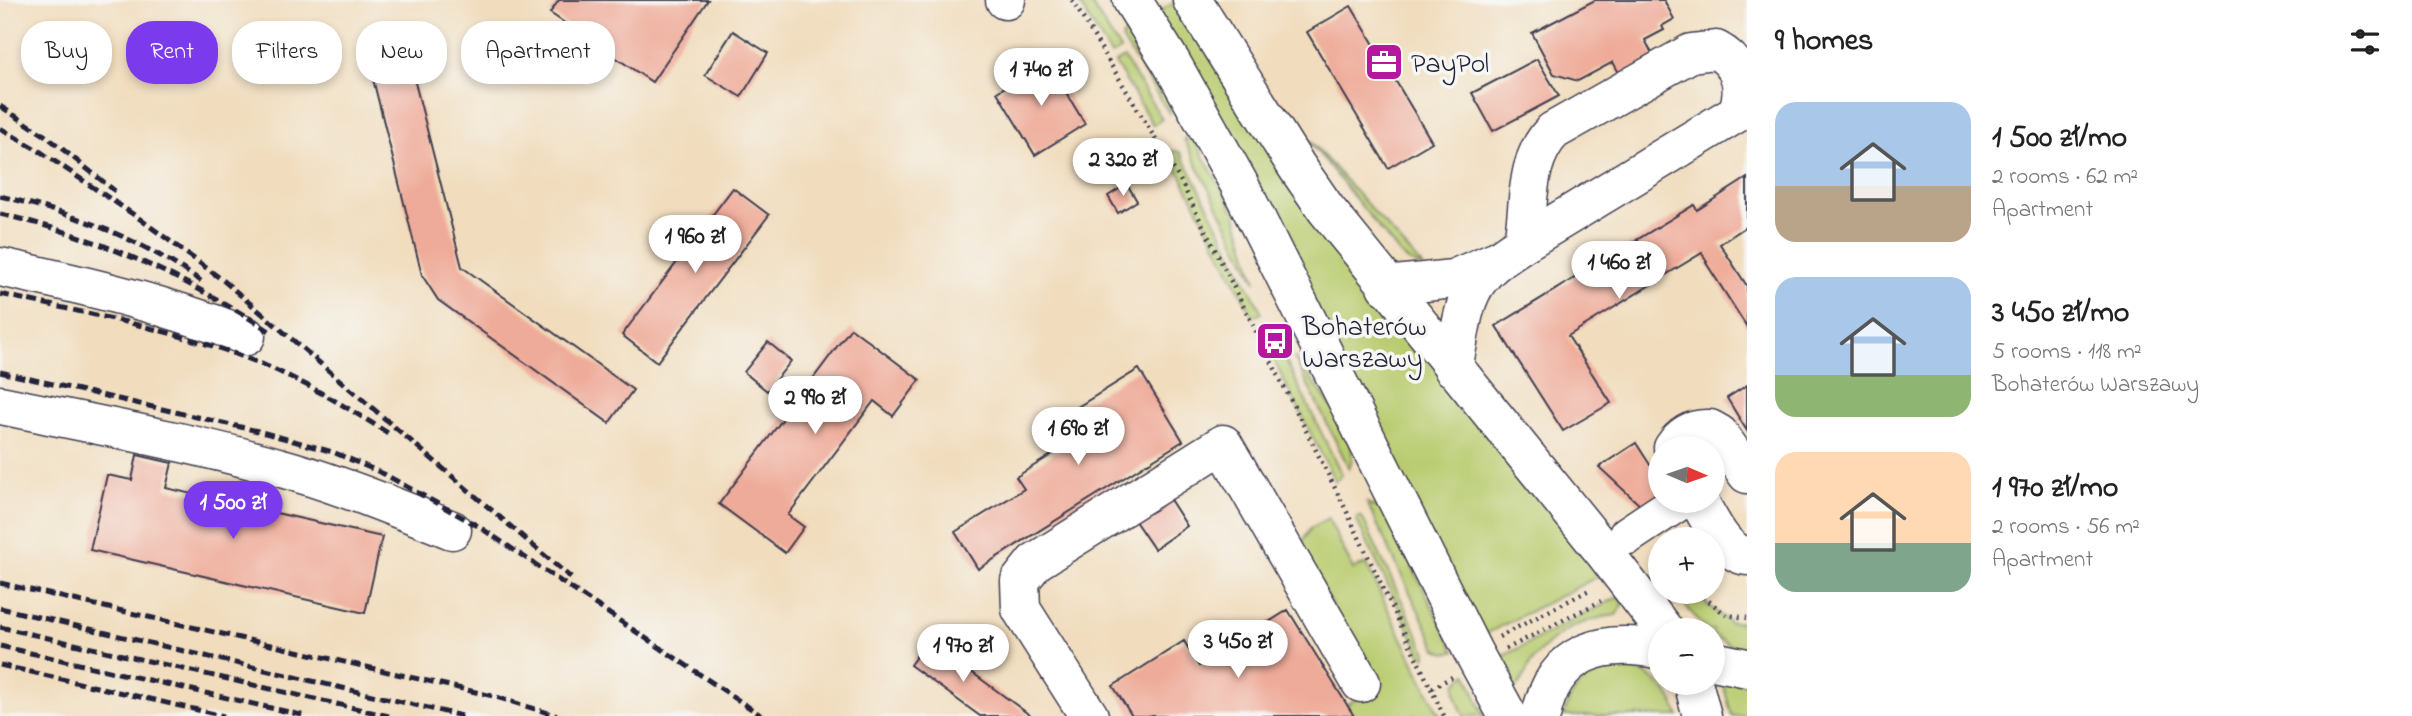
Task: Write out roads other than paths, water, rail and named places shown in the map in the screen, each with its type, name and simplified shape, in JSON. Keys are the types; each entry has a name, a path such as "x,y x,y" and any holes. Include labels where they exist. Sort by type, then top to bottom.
{"street":[{"path":"1132,0 1171,62 1238,182 1472,650 1508,716"},
{"path":"1192,0 1326,209 1655,618"},
{"path":"1386,286 1453,279 1510,252 1737,113 1743,104 1744,93 1743,79 1737,65 1716,50 1691,53 1553,131 1544,140 1531,171 1510,252 1480,277 1471,290 1453,368"},
{"path":"0,267 109,291 201,317 246,336"},
{"path":"0,405 239,456 331,483 452,530"},
{"path":"1684,436 1700,428 1710,429 1720,436"},
{"path":"1089,716 1021,609 1020,581 1035,562 1223,444 1361,683"},
{"path":"1726,444 1747,474"},
{"path":"1628,535 1661,513"},
{"path":"1706,513 1729,548 1738,555 1747,556"},
{"path":"1541,716 1555,679 1587,652 1612,645 1648,649"},
{"path":"1725,663 1747,668"},
{"path":"1696,695 1702,716"}],"railway":[{"path":"0,106 46,136 115,191"},
{"path":"0,128 41,152 140,219 224,281 571,578"},
{"path":"0,196 105,229 153,252 201,281"},
{"path":"0,214 72,234 141,261 240,312 271,332"},
{"path":"0,294 134,324 232,353 297,380 391,435"},
{"path":"0,372 258,431 333,452 384,474 478,526 762,716"},
{"path":"0,583 493,696 558,716"},
{"path":"0,608 462,716"},
{"path":"0,627 389,716"},
{"path":"0,646 306,716"},
{"path":"0,665 224,716"}],"place":[{"name":"PayPol","path":"1384,62"},
{"name":"Bohaterów Warszawy","path":"1275,341"}]}
